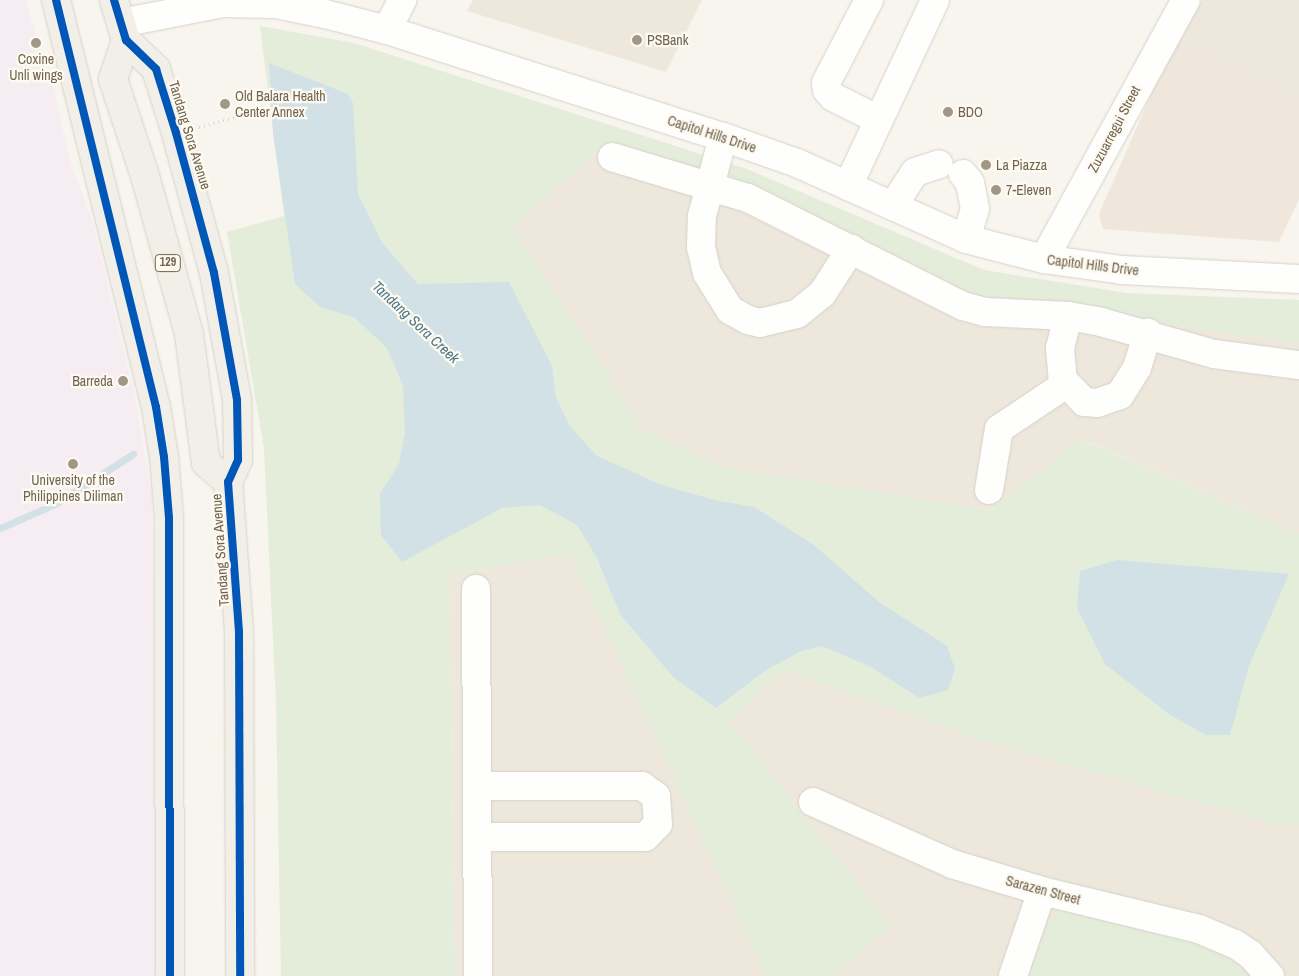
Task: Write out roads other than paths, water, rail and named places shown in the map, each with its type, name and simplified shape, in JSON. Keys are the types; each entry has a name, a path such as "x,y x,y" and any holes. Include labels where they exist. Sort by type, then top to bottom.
{"main road":[{"path":"56,0 156,407 164,457 169,528 170,976"},
{"name":"Tandang Sora Avenue","path":"121,21 156,69 176,133 212,264 237,400 238,460 228,482 239,632 240,976"},
{"name":"Tandang Sora Avenue","path":"121,21 113,79 145,176 189,334 206,463 228,482"}],"street":[{"path":"387,30 402,0"},
{"path":"869,0 826,83 827,90 833,97 879,120"},
{"path":"848,186 935,0"},
{"name":"Zuzuarregui Street","path":"1044,259 1134,91 1186,0"},
{"name":"Capitol Hills Drive","path":"121,21 223,3 276,4 387,30 723,137 797,163 893,206 933,227 966,239 1044,259 1122,270 1299,279"},
{"path":"723,137 708,185 702,216 701,247 706,273 730,310 748,320 779,320 812,304 822,294 851,249"},
{"path":"612,157 748,198 963,306 985,312 1068,316 1148,334 1214,354 1299,365"},
{"path":"893,206 915,172 951,169 970,183 975,209 966,239"},
{"path":"1068,316 1060,348 1060,366 1066,384 1084,402 1097,403 1120,395 1137,368 1148,334"},
{"path":"989,490 999,429 1066,384"},
{"path":"476,589 479,837 478,976"},
{"path":"478,786 642,786 656,796 658,824 645,837 479,837"},
{"name":"Sarazen Street","path":"813,802 952,864 1042,891 1199,929 1243,949 1270,976"},
{"path":"1013,976 1042,891"}],"water":[{"name":"Tandang Sora Creek","path":"269,63 348,94 353,103 358,194 382,243 418,284 509,282 552,366 556,397 569,425 597,456 659,484 714,500 754,507 814,545 879,602 947,646 955,669 948,690 919,698 871,667 822,646 801,651 766,670 716,708 673,677 620,614 597,558 577,525 540,505 502,508 402,562 381,535 380,494 399,464 405,433 403,386 387,348 354,317 320,307 295,284 273,134"},
{"path":"1117,560 1289,574 1249,666 1230,735 1206,735 1170,715 1105,664 1077,608 1080,571"}],"waterway":[{"path":"0,528 55,504 133,454"}],"place":[{"name":"PSBank","path":"637,40"},
{"name":"Coxine Unli wings","path":"36,43"},
{"name":"Old Balara Health Center Annex","path":"225,104"},
{"name":"BDO","path":"948,112"},
{"name":"La Piazza","path":"986,165"},
{"name":"7-Eleven","path":"996,190"},
{"name":"Barreda","path":"123,381"},
{"name":"University of the Philippines Diliman","path":"73,464"}]}
